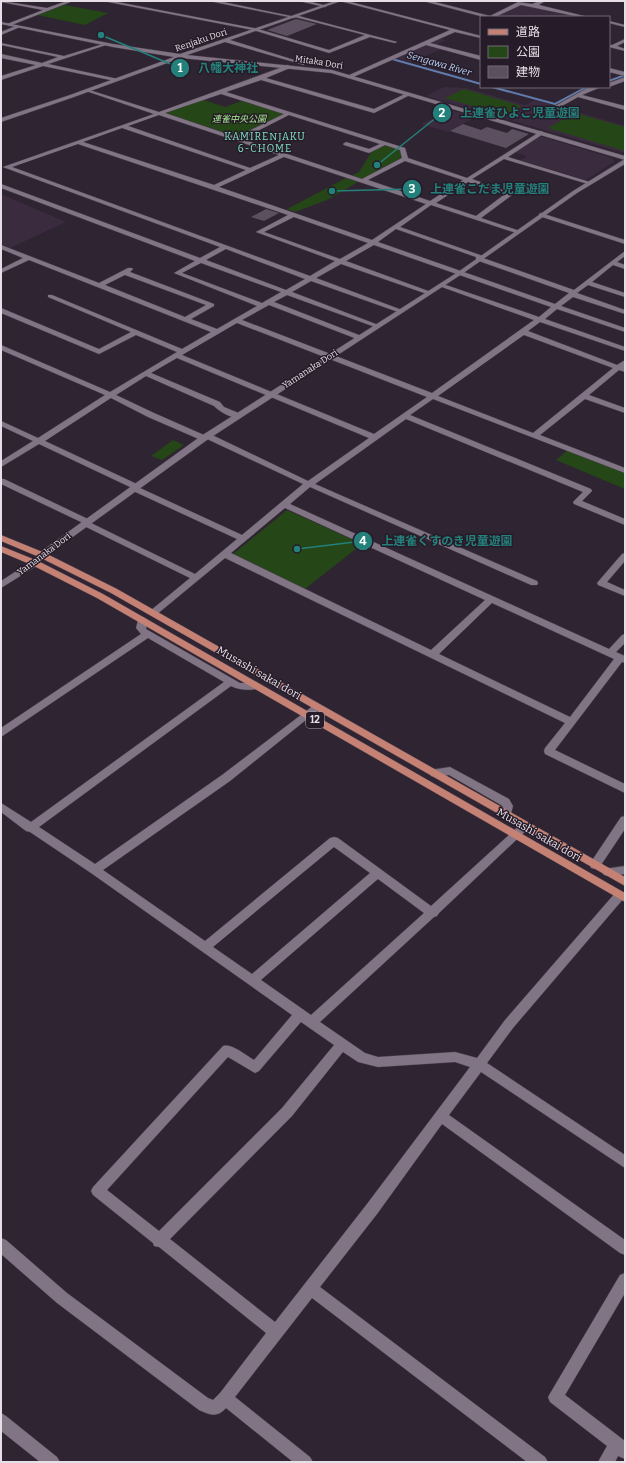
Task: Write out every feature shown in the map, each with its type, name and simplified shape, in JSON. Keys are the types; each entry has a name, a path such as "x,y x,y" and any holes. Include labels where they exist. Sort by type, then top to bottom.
{"main road":[{"name":"Musashi sakai dori","path":"1,538 42,555 97,582 435,773"},
{"name":"Musashi sakai dori","path":"1,549 35,563 86,588 623,897"},
{"path":"356,728 350,728 348,731 364,741 374,753"},
{"name":"Musashi sakai dori","path":"506,814 625,882"}],"street":[{"path":"1,1 48,10"},
{"path":"9,25 71,1"},
{"path":"105,1 256,30 329,52 370,35"},
{"path":"211,1 296,16 395,42"},
{"path":"302,1 326,6"},
{"path":"340,1 480,37"},
{"name":"Renjaku Dori","path":"1,120 340,1"},
{"path":"425,1 487,16"},
{"path":"534,5 543,1"},
{"path":"493,16 520,3 582,16"},
{"path":"610,22 625,26"},
{"name":"Mitaka Dori","path":"1,23 104,44 181,56 303,68 349,77 625,158"},
{"path":"1,34 18,27"},
{"path":"349,77 455,30"},
{"path":"611,46 625,40"},
{"path":"227,41 301,63 303,68"},
{"path":"426,43 480,58"},
{"path":"1,44 63,57"},
{"path":"1,78 104,44"},
{"path":"611,46 625,50"},
{"path":"1,56 115,79"},
{"path":"4,168 157,113 261,78 288,67"},
{"path":"610,70 625,76"},
{"path":"610,84 625,76"},
{"path":"261,78 374,111 409,94"},
{"path":"558,106 591,88"},
{"path":"88,90 518,232"},
{"path":"220,92 403,149 405,159"},
{"path":"577,95 625,108"},
{"path":"237,139 290,113"},
{"path":"121,126 251,170"},
{"path":"1,465 145,373 236,320 312,279 372,243 467,179 541,133"},
{"path":"78,142 214,187 293,216 625,330"},
{"path":"346,144 369,151 385,143"},
{"path":"214,187 283,155"},
{"path":"502,157 590,183"},
{"path":"362,181 405,159 510,194 477,218"},
{"name":"Yamanaka Dori","path":"1,585 35,563 42,555 206,437 270,394 460,273 479,258 625,161"},
{"path":"4,168 400,311"},
{"path":"1,186 377,326"},
{"path":"293,216 259,232 429,293"},
{"path":"541,216 625,242"},
{"path":"395,227 625,312"},
{"path":"1,247 215,332"},
{"path":"226,247 176,273 262,306"},
{"path":"152,613 197,578 309,484 523,332 625,253"},
{"path":"1,271 29,258"},
{"path":"612,263 625,267"},
{"path":"99,286 132,268"},
{"path":"124,272 212,305 185,320"},
{"path":"587,282 625,295"},
{"path":"441,285 625,349"},
{"path":"50,296 136,332 270,394 374,437"},
{"path":"269,302 360,337"},
{"path":"1,310 99,352 136,332"},
{"path":"236,320 625,471"},
{"path":"523,332 622,368"},
{"path":"1,347 534,583"},
{"path":"534,436 622,368 625,362"},
{"path":"145,373 217,404 221,409 238,416"},
{"path":"584,396 625,411"},
{"path":"405,416 588,491 577,502 625,522"},
{"path":"1,423 244,539"},
{"path":"1,481 197,578"},
{"path":"285,505 622,659 550,751 625,789"},
{"path":"225,554 572,722"},
{"path":"625,556 601,583 625,593"},
{"path":"432,655 491,599"},
{"path":"143,620 141,628 148,634 238,686 256,686"},
{"path":"1,734 148,634"},
{"path":"610,653 625,636"},
{"path":"30,828 232,682"},
{"path":"95,870 226,778 317,706"},
{"path":"435,773 450,771 505,802 508,806 506,814"},
{"path":"1,807 30,828 95,870 362,1058 378,1062 456,1057 479,1064 625,1162"},
{"path":"596,865 625,820"},
{"path":"311,1023 433,913 526,826"},
{"path":"204,948 334,842 433,913"},
{"path":"608,872 625,870"},
{"path":"252,981 377,873"},
{"path":"1,1245 62,1298 204,1406 216,1408 372,1209 509,1024 623,897"},
{"path":"276,1332 159,1241 98,1191 226,1050 255,1068 299,1015"},
{"path":"159,1241 286,1112 342,1044"},
{"path":"441,1116 625,1248"},
{"path":"606,1462 621,1448 555,1397 625,1280"},
{"path":"310,1288 540,1462"},
{"path":"225,1398 305,1462"},
{"path":"1,1421 52,1462"}],"shaded area":[{"path":"520,4 576,16 494,16"},
{"path":"437,38 446,40 434,46 442,49 410,62 395,58"},
{"path":"444,87 466,88 525,105 535,100 625,126 625,152 426,96"},
{"path":"450,110 475,117 448,132 421,124"},
{"path":"540,136 612,158 615,161 586,180 520,160 527,156 514,152"},
{"path":"1,194 66,222 10,248 1,244"}],"green space":[{"path":"65,5 108,13 85,25 37,15"},
{"path":"464,89 522,106 504,115 445,98"},
{"name":"連雀中央公園","path":"201,99 225,107 242,101 286,114 238,137 163,113"},
{"path":"575,113 625,127 625,151 548,128"},
{"path":"385,144 400,149 403,159 362,179 351,176 359,172 372,151"},
{"path":"346,178 358,182 327,200 295,212 287,209"},
{"path":"173,440 184,445 162,460 151,456"},
{"path":"569,449 625,471 625,489 556,460"},
{"path":"287,510 362,544 305,589 232,555"}],"building":[{"path":"296,19 317,24 287,36 267,30"},
{"path":"463,124 481,130 487,127 507,133 512,129 529,134 506,148 450,131"},
{"path":"266,209 279,213 264,221 251,217"}],"waterway":[{"name":"Sengawa River","path":"392,59 480,84"},
{"name":"Sengawa River","path":"610,81 625,75"},
{"name":"Sengawa River","path":"496,88 555,104 585,88"}],"place":[{"name":"八幡大神社","path":"101,35"},
{"name":"上連雀ひよこ児童遊園","path":"377,165"},
{"name":"上連雀こだま児童遊園","path":"332,191"},
{"name":"上連雀くすのき児童遊園","path":"297,549"}],"district":[{"name":"KAMIRENJAKU 6-CHOME","path":"265,142"}]}
